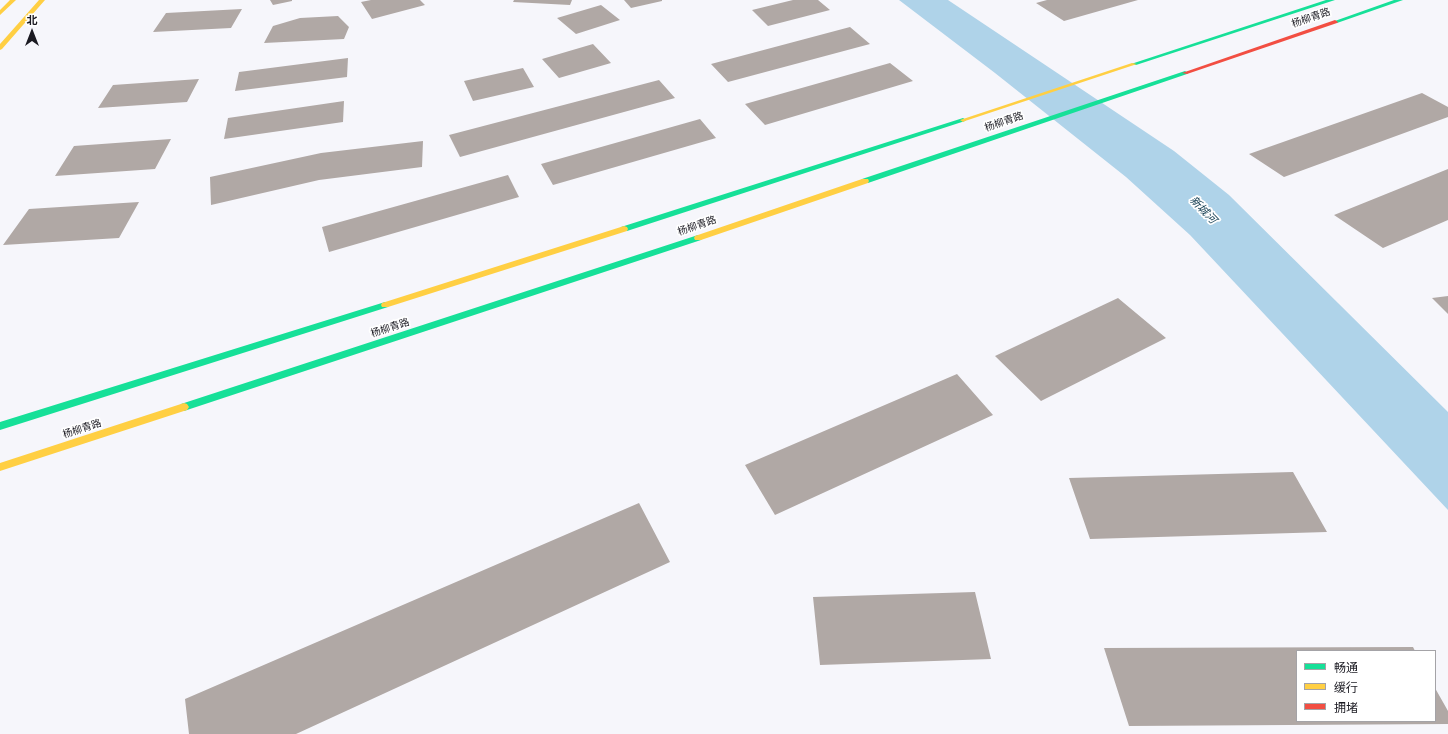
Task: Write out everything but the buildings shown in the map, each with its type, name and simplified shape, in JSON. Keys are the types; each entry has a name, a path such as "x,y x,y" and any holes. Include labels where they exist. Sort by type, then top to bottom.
{"main road":[{"path":"0,48 42,0"},
{"name":"杨柳青路","path":"0,426 567,248 1332,0"},
{"name":"杨柳青路","path":"0,467 582,276 1400,0"},
{"path":"0,13 10,3"}],"water":[{"name":"新城河","path":"899,0 948,0 1174,151 1229,195 1448,412 1448,510 1190,235 1126,177 995,73"}],"traffic: fast":[{"path":"1134,64 1332,0"},
{"path":"1335,22 1400,0"},
{"path":"865,181 1185,73"},
{"path":"624,229 963,120"},
{"path":"184,407 698,238"},
{"path":"0,426 385,305"}],"traffic: slow":[{"path":"0,13 13,0"},
{"path":"0,48 42,0"},
{"path":"963,120 1134,64"},
{"path":"698,238 865,181"},
{"path":"385,305 624,229"},
{"path":"0,467 184,407"}],"traffic: jam":[{"path":"1185,73 1335,22"}]}
